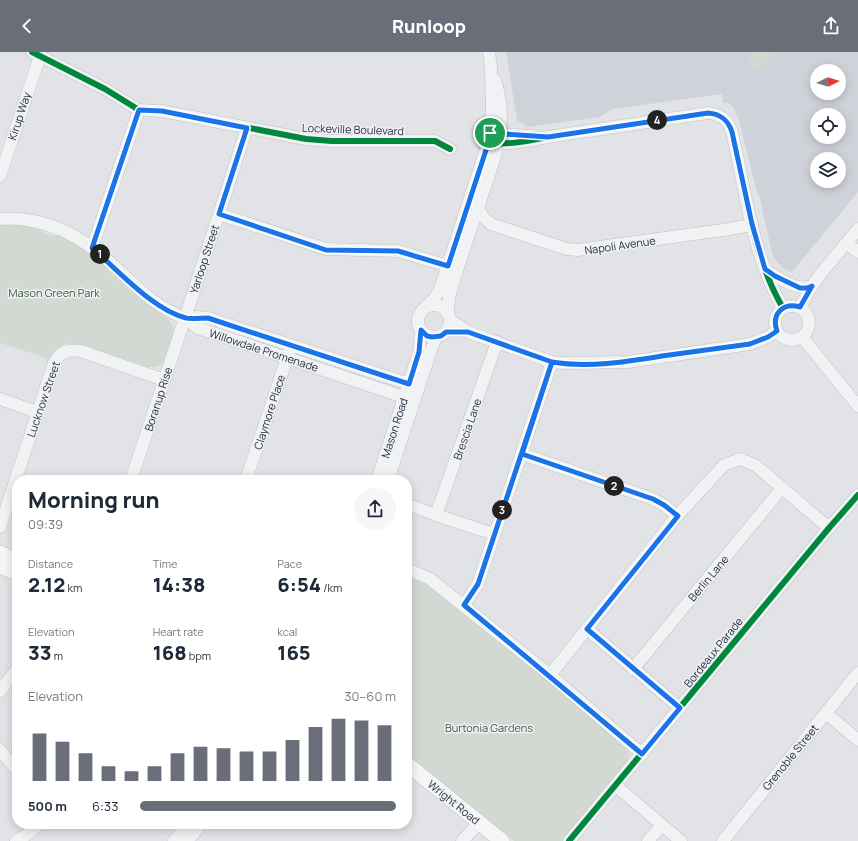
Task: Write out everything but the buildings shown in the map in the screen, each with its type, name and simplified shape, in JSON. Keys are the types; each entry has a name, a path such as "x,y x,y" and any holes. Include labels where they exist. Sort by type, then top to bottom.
{"main road":[{"path":"4,556 12,566"},
{"name":"Wright Road","path":"412,768 476,826 485,841"},
{"name":"Wright Road","path":"412,780 476,826 502,841"}],"street":[{"path":"441,335 450,324 449,297 478,208 494,139 489,52"},
{"name":"Lockeville Boulevard","path":"36,54 105,89 139,110 162,111 306,139 434,141 450,149"},
{"name":"Kirup Way","path":"0,176 36,54"},
{"path":"92,248 139,110"},
{"path":"494,139 548,137 708,113 718,115 727,121 732,132 752,224 765,269 783,308"},
{"name":"Yarloop Street","path":"186,318 247,128"},
{"path":"468,332 427,336 421,330 418,321 423,309 435,298 440,289 494,139"},
{"path":"478,208 483,217 491,224"},
{"path":"219,214 326,250 398,251 448,266"},
{"name":"Willowdale Promenade","path":"0,219 22,219 58,228 76,237 92,248 160,306 186,318 198,328 404,398"},
{"path":"470,230 491,224"},
{"name":"Napoli Avenue","path":"491,224 567,249 578,250 723,230 752,224"},
{"path":"800,307 822,272 858,229"},
{"path":"847,243 858,252"},
{"path":"765,269 775,276 800,288 812,286"},
{"path":"427,306 437,305 442,307 449,316 468,332 552,362 563,364 628,362 750,344 768,337 777,331"},
{"path":"789,306 800,307 808,316 810,322 806,333 797,340 786,339 777,331 775,321 779,311 783,308 789,306"},
{"name":"Willowdale Promenade","path":"186,318 208,318 409,384"},
{"name":"Boranup Rise","path":"133,475 186,318"},
{"name":"Mason Road","path":"379,475 419,352 421,330"},
{"name":"Mason Road","path":"390,475 428,356 441,335"},
{"path":"802,337 858,406"},
{"name":"Brescia Lane","path":"436,515 497,342"},
{"name":"Claymore Place","path":"248,475 291,345"},
{"name":"Lucknow Street","path":"17,475 54,363 58,356 62,353 72,350 164,380"},
{"path":"464,605 478,584 552,362"},
{"path":"0,399 37,412"},
{"path":"522,454 653,499 664,505 678,516"},
{"path":"550,675 678,516 724,465 740,459 754,465 829,528"},
{"name":"Berlin Lane","path":"633,668 782,488"},
{"name":"Lucknow Street","path":"0,527 12,490"},
{"name":"Bordeaux Parade","path":"569,841 829,528 856,501"},
{"path":"412,506 494,534"},
{"path":"412,571 430,579 464,605 550,675 642,754"},
{"path":"587,629 680,708"},
{"name":"Grenoble Street","path":"723,841 858,673"},
{"path":"0,691 12,675"},
{"path":"826,713 858,740"},
{"path":"0,750 12,762"},
{"path":"616,786 661,826 681,841"},
{"path":"462,841 476,826"},
{"path":"648,841 661,826"},
{"path":"16,841 34,829"},
{"path":"174,841 185,829"},
{"path":"187,841 198,829"}],"shaded area":[{"path":"506,52 858,52 858,192 792,272 783,268 773,257 759,195 739,120 733,107 728,103 723,103 722,94 612,109 600,117 527,127 517,120"}],"green space":[{"path":"770,52 773,54 762,67 751,69 750,53"},
{"name":"Mason Green Park","path":"0,223 36,226 41,231 48,234 56,236 63,235 71,238 105,264 106,269 134,294 139,294 169,320 173,327 174,333 166,360 156,366 145,367 71,343 60,347 45,366 47,358 0,343"},
{"name":"Burtonia Gardens","path":"412,576 430,584 620,741 628,752 628,759 625,767 563,841 514,841 412,758"}],"cycle path":[{"path":"32,52 105,89 139,110 162,111 306,139 332,141 435,141 450,149"},
{"path":"488,143 518,142 708,113 720,116 726,121 732,132 757,245 764,267 783,308"},
{"path":"569,841 858,495"}],"route":[{"path":"490,133 488,144 448,266 398,251 326,250 219,214 247,128 162,111 139,110 92,248 147,296 174,314 188,319 196,317 208,318 409,384 419,352 421,330 427,336 432,337 441,336 446,332 468,332 552,362 547,379 522,454 653,499 664,505 678,516 587,629 680,708 642,754 550,675 464,605 478,584 552,362 563,364 628,362 750,344 768,337 777,331 775,321 779,311 789,306 800,307 812,286 800,288 775,276 765,269 752,224 732,132 727,121 718,115 708,113 548,137 490,133"}]}
